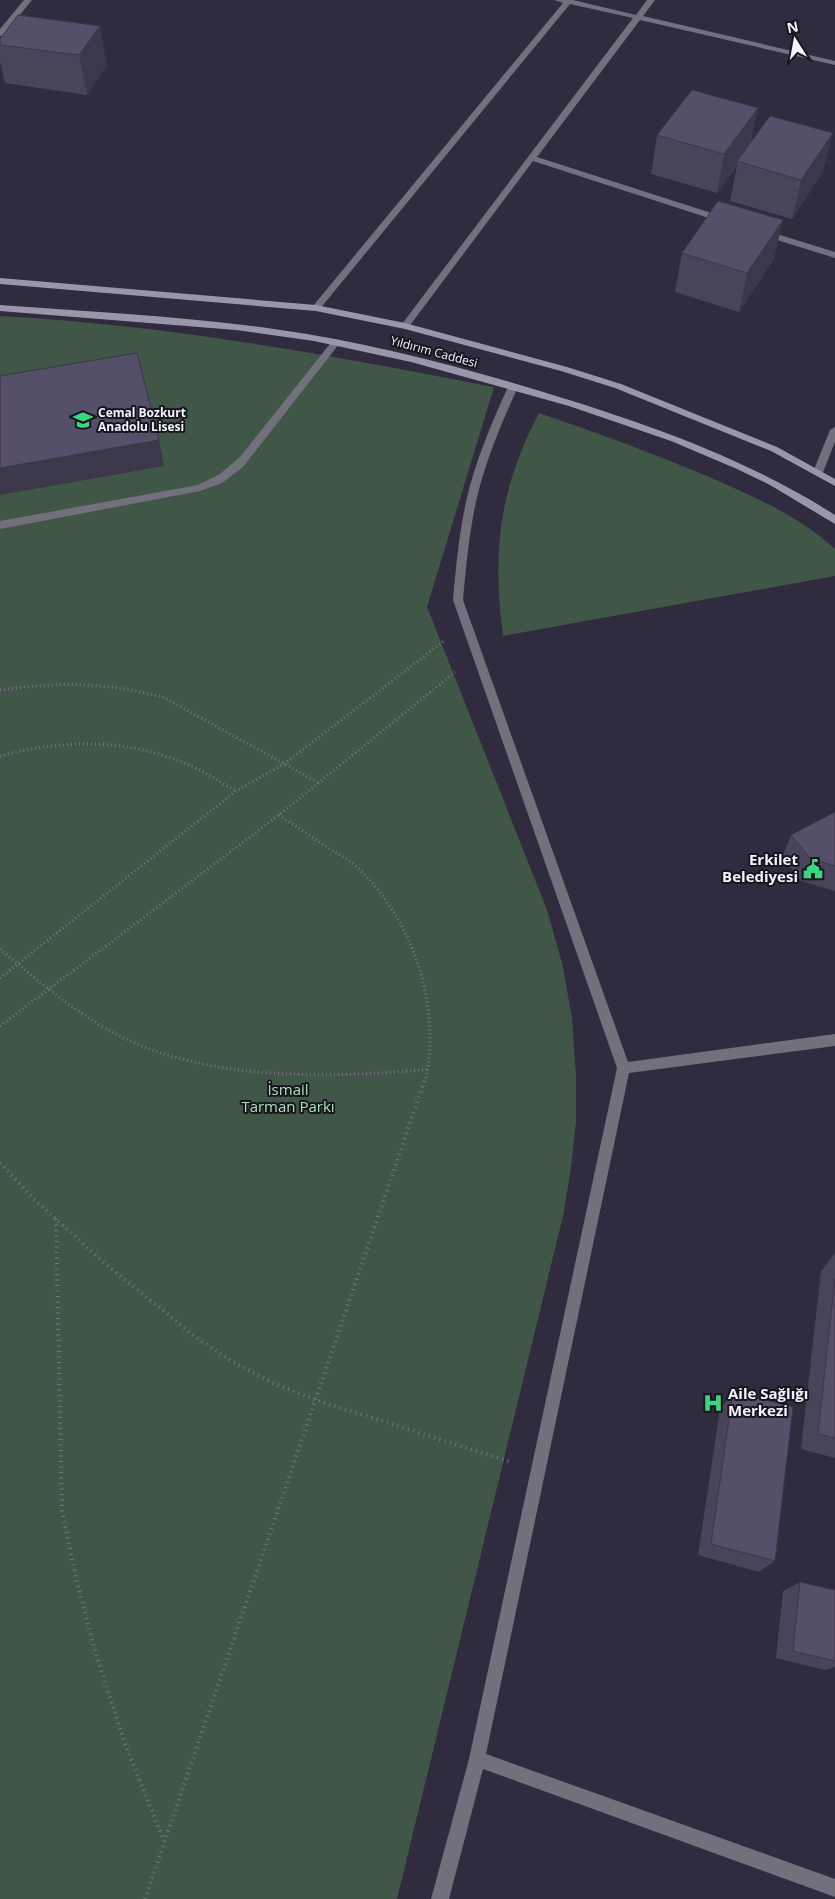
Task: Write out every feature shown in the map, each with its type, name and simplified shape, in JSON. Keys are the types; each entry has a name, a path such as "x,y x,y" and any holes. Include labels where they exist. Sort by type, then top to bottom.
{"street":[{"path":"0,34 28,0"},
{"path":"558,0 569,0 636,18 835,63"},
{"path":"316,308 569,0"},
{"path":"405,326 651,0"},
{"path":"531,158 730,222"},
{"path":"759,231 835,255"},
{"name":"Yıldırım Caddesi","path":"0,281 316,308 405,326 564,369 618,386 736,432 835,482"},
{"name":"Yıldırım Caddesi","path":"0,308 214,325 336,342 413,359 617,418 692,446 769,479 835,520"},
{"path":"0,525 200,488 225,477 240,464 336,342"},
{"path":"440,1899 477,1759 624,1068 458,600 462,550 471,502 482,462 513,387"},
{"path":"818,472 835,430"},
{"path":"624,1068 835,1040"},
{"path":"477,1759 835,1888"}],"path":[{"path":"0,978 236,791 284,764 466,623"},
{"path":"0,1026 279,815 477,654"},
{"path":"0,690 41,684 76,684 127,689 165,698 319,783"},
{"path":"0,756 51,744 78,742 131,748 182,762 236,791"},
{"path":"145,1899 429,1069 430,1032 427,997 418,963 403,928 382,895 357,866 279,815"},
{"path":"0,949 47,990 117,1034 147,1048 205,1063 271,1073 330,1076 380,1074 429,1069"},
{"path":"0,1163 37,1202 102,1261 197,1338 233,1362 273,1383 316,1400 538,1471"},
{"path":"56,1219 62,1511 77,1582 96,1654 126,1747 164,1842"}],"green space":[{"name":"İsmail Tarman Parkı","path":"0,316 125,326 186,334 310,353 494,387 427,607 547,910 562,963 572,1017 576,1076 576,1121 563,1216 397,1899 0,1899"},
{"path":"539,413 666,459 724,483 774,507 806,526 835,549 835,576 503,636 498,576 502,521 515,468"}],"building":[{"path":"18,15 100,26 79,55 0,45 0,39"},
{"path":"692,90 758,108 724,154 657,135"},
{"path":"770,116 833,133 801,180 737,161"},
{"path":"718,201 783,220 747,273 682,253"},
{"path":"137,353 159,440 0,468 0,376"},
{"path":"835,812 835,866 811,859 791,835"},
{"path":"835,1279 835,1438 818,1434"},
{"path":"733,1392 793,1407 775,1561 711,1544"},
{"path":"800,1582 835,1590 835,1661 793,1651"}],"place":[{"name":"Cemal Bozkurt Anadolu Lisesi","path":"83,420"},
{"name":"Erkilet Belediyesi","path":"813,869"},
{"name":"Aile Sağlığı Merkezi","path":"713,1403"}]}
